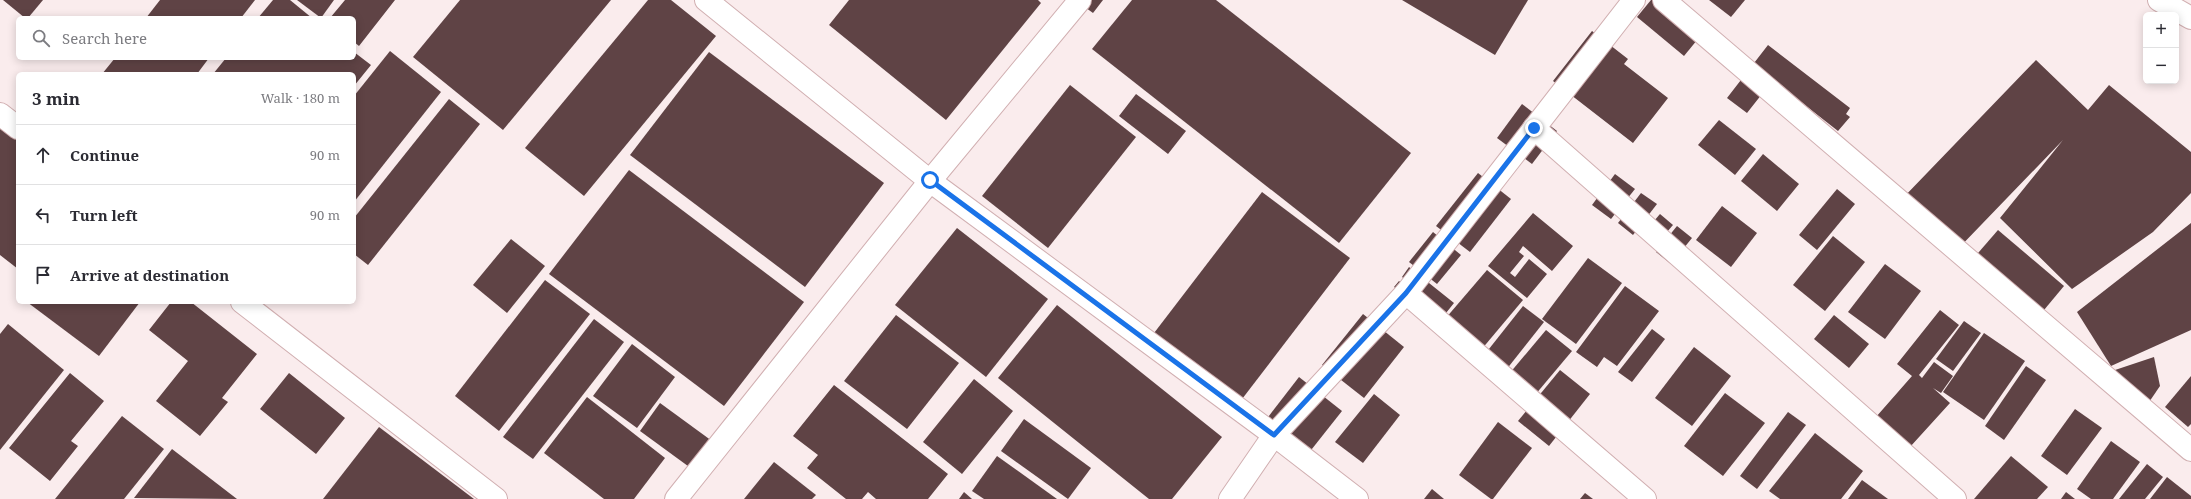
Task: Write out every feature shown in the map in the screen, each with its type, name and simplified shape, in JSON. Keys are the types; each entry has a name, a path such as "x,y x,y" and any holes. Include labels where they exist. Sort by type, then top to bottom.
{"main road":[{"path":"706,0 930,180 1274,435 1357,499"},
{"path":"676,499 930,180 1080,0"},
{"path":"1230,499 1274,435 1406,293 1634,0"},
{"path":"1664,0 2191,450"},
{"path":"2159,0 2191,18"},
{"path":"0,114 16,126"},
{"path":"1534,128 1955,499"},
{"path":"1406,293 1644,499"},
{"path":"245,304 496,499"}],"building":[{"path":"3,0 43,0 30,16 23,16"},
{"path":"160,0 255,0 243,16 148,16"},
{"path":"273,0 290,0 310,16 260,16"},
{"path":"297,0 334,0 322,16 318,16"},
{"path":"345,0 395,0 359,46 356,44 356,16 332,16"},
{"path":"460,0 611,0 503,130 413,57"},
{"path":"648,0 671,0 716,36 584,196 525,148"},
{"path":"849,0 1038,0 1041,3 946,120 829,25"},
{"path":"1075,0 1103,0 1093,13"},
{"path":"1132,0 1216,0 1411,153 1339,243 1092,49"},
{"path":"1402,0 1528,0 1495,55"},
{"path":"1651,0 1660,0 1702,34 1684,56 1637,17"},
{"path":"1709,0 1745,0 1731,17"},
{"path":"1592,31 1628,59 1624,64 1668,98 1633,143 1553,81"},
{"path":"1768,45 1850,108 1846,114 1850,117 1838,131 1773,80 1747,113 1727,98"},
{"path":"390,51 441,92 356,199 356,94"},
{"path":"709,52 884,183 805,287 630,155"},
{"path":"356,54 371,65 356,84 356,72 215,72 224,60 356,60"},
{"path":"113,60 208,60 198,72 104,72"},
{"path":"2036,60 2088,110 2109,85 2191,152 2191,193 2153,232 2072,289 2000,218 2063,140 1955,252 1901,200"},
{"path":"1070,85 1136,137 1048,248 982,196"},
{"path":"1136,94 1186,131 1168,154 1119,116"},
{"path":"449,99 480,124 368,265 356,256 356,215"},
{"path":"1522,104 1557,131 1532,164 1497,138"},
{"path":"1719,120 1756,149 1735,175 1698,145"},
{"path":"0,124 16,136 16,267 0,255"},
{"path":"1763,154 1799,184 1777,211 1741,181"},
{"path":"629,170 804,302 724,406 549,274"},
{"path":"1478,173 1511,199 1470,252 1436,226"},
{"path":"1615,174 1635,189 1611,219 1592,205"},
{"path":"1837,189 1855,204 1817,250 1799,235"},
{"path":"1262,192 1350,258 1239,403 1151,337"},
{"path":"1641,193 1657,204 1633,235 1618,223"},
{"path":"1722,206 1757,233 1731,267 1696,240"},
{"path":"1533,213 1573,246 1552,271 1523,246 1519,252 1524,256 1510,273 1515,277 1529,259 1547,274 1527,298 1488,266"},
{"path":"1660,214 1673,225 1654,247 1641,236"},
{"path":"2191,223 2191,330 2111,366 2077,312"},
{"path":"1677,226 1692,238 1671,264 1656,252"},
{"path":"957,228 1048,299 986,377 895,305"},
{"path":"1998,230 2064,286 2039,316 1972,260"},
{"path":"1433,232 1461,255 1437,284 1409,262"},
{"path":"1833,236 1865,262 1825,311 1793,285"},
{"path":"511,239 545,266 507,313 473,285"},
{"path":"1588,258 1622,283 1576,344 1542,319"},
{"path":"1885,264 1921,291 1885,339 1848,312"},
{"path":"1409,267 1454,303 1438,323 1394,287 1399,281 1430,306 1433,302 1402,277"},
{"path":"1487,270 1523,300 1481,350 1445,319"},
{"path":"545,280 590,314 499,431 455,396"},
{"path":"1625,286 1659,311 1617,366 1604,357 1597,367 1576,352"},
{"path":"30,304 138,304 99,356"},
{"path":"169,304 194,304 257,354 222,398 228,402 200,436 156,401 188,361 149,330"},
{"path":"1057,305 1222,437 1172,499 1149,499 998,378"},
{"path":"1523,306 1544,322 1506,370 1485,354"},
{"path":"1940,310 1959,325 1919,375 1922,378 1934,362 1953,376 1941,393 1933,388 1950,403 1910,447 1876,417 1912,376 1897,364"},
{"path":"1363,314 1404,347 1364,398 1322,365"},
{"path":"896,315 959,363 907,429 844,381"},
{"path":"1834,315 1869,344 1849,368 1814,339"},
{"path":"594,319 624,342 533,459 503,437"},
{"path":"1964,321 1981,333 1953,371 1936,359"},
{"path":"8,324 64,370 0,450 0,334"},
{"path":"1652,329 1665,339 1632,382 1618,372"},
{"path":"1546,330 1572,351 1535,395 1509,374"},
{"path":"1984,333 2025,361 1984,420 1943,392"},
{"path":"632,344 675,377 637,428 593,396"},
{"path":"1694,347 1731,376 1692,426 1655,398"},
{"path":"2154,357 2160,386 2145,408 2103,374"},
{"path":"2026,366 2046,380 2004,440 1985,426"},
{"path":"1560,370 1590,394 1549,446 1518,421"},
{"path":"70,373 104,401 71,441 78,446 50,481 9,448"},
{"path":"289,373 345,418 316,454 260,409"},
{"path":"2191,376 2191,424 2188,427 2165,407"},
{"path":"1299,377 1342,411 1304,459 1262,425"},
{"path":"974,379 1013,411 962,474 923,442"},
{"path":"834,385 948,474 928,499 876,499 868,492 862,499 846,499 807,468 818,455 793,436"},
{"path":"1725,393 1765,423 1723,476 1684,446"},
{"path":"1374,394 1400,415 1363,463 1335,442"},
{"path":"587,397 665,458 634,499 604,499 544,453"},
{"path":"660,403 712,441 692,469 640,431"},
{"path":"2075,409 2102,428 2067,475 2041,456"},
{"path":"1788,412 1806,425 1757,489 1740,476"},
{"path":"122,416 164,449 124,499 55,499"},
{"path":"1024,419 1091,468 1068,499 1001,451"},
{"path":"1498,422 1532,448 1493,499 1491,499 1459,475"},
{"path":"379,427 474,499 323,499"},
{"path":"1815,433 1863,471 1841,499 1780,499 1769,491"},
{"path":"2111,441 2140,462 2113,499 2091,499 2077,489"},
{"path":"172,449 237,499 134,498"},
{"path":"997,456 1057,499 984,499 972,491"},
{"path":"2011,456 2048,487 2037,499 1974,499"},
{"path":"774,462 816,495 812,499 744,499"},
{"path":"2147,464 2163,477 2145,499 2119,499"},
{"path":"2167,477 2191,496 2191,499 2150,499"},
{"path":"1862,480 1888,499 1848,499"},
{"path":"1432,489 1444,499 1424,499"},
{"path":"964,492 972,499 959,499"},
{"path":"2066,492 2075,499 2061,499"},
{"path":"1585,493 1593,499 1580,499"}],"route":[{"path":"930,180 1274,435 1406,293 1534,128"}]}
